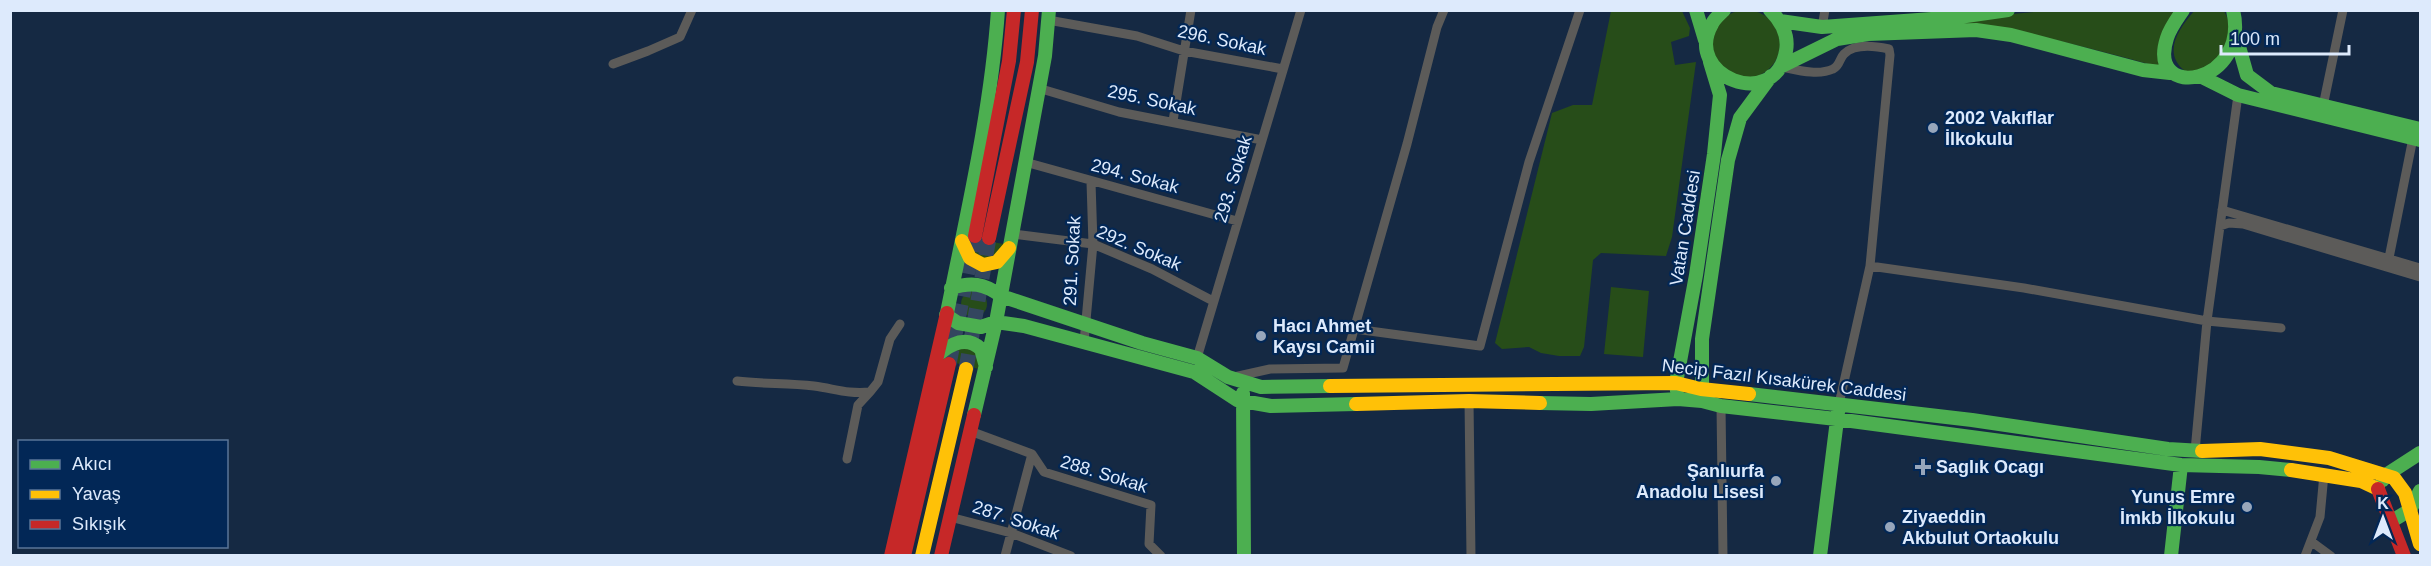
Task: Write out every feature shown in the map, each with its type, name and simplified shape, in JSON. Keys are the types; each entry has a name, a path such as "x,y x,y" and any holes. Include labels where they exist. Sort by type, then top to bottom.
{"main road":[{"path":"998,10 991,84 968,235 967,257 976,263 988,266 997,263 1005,256 1012,239"},
{"path":"891,555 939,354 951,288 968,235 1009,61 1014,10"},
{"path":"989,238 1027,62 1032,10"},
{"name":"Vatan Caddesi","path":"1678,399 1676,383 1696,275 1714,154 1719,95 1696,10"},
{"path":"1706,45 1707,33 1713,21 1724,10"},
{"path":"1770,10 1780,21 1787,44 1785,56 1776,71"},
{"path":"1780,21 1822,27 1959,17 2008,10"},
{"path":"2170,73 2165,62 2164,50 2168,35 2183,10"},
{"path":"2233,10 2236,36 2247,75 2271,93 2322,110 2418,136"},
{"path":"941,555 987,370 1045,56 1049,15"},
{"path":"1710,62 1726,79 1737,83 1761,82 1776,71 1837,39 1868,34 1911,21 2012,35 2144,70 2170,73 2189,79 2210,73 2236,36"},
{"name":"Vatan Caddesi","path":"1702,395 1701,339 1728,160 1740,118 1776,71"},
{"path":"2200,76 2238,95 2322,110"},
{"name":"Necip Fazıl Kısakürek Caddesi","path":"951,288 970,282 988,286 1001,296 1197,358 1228,378 1261,387 1676,383 1721,406 2181,465 2259,467 2324,474 2361,480 2378,489"},
{"name":"Necip Fazıl Kısakürek Caddesi","path":"946,315 958,323 981,327 996,322 1024,326 1194,372 1237,400 1271,406 1469,401 1591,404 1678,399 1702,395 1839,405 2195,451 2260,449 2329,458 2394,478 2405,493 2410,510"},
{"path":"939,354 952,343 962,340 970,342 982,351 986,359 987,370"},
{"path":"904,555 949,364"},
{"path":"922,555 966,369"},
{"path":"1244,555 1242,401 1245,382"},
{"path":"1821,555 1839,405"},
{"path":"1786,413 1808,419 1822,426 1834,439"},
{"path":"1834,439 1846,428 1866,424"},
{"path":"2404,555 2378,489 2386,475 2421,453"},
{"path":"2171,555 2181,465"},
{"path":"2390,522 2410,510 2421,491"},
{"path":"2410,510 2421,544"}],"street":[{"path":"613,64 680,37 692,10"},
{"path":"1173,121 1191,10"},
{"name":"293. Sokak","path":"1197,358 1301,10"},
{"path":"1228,378 1270,369 1344,368 1437,27 1444,10"},
{"path":"1355,329 1480,346 1529,162 1580,10"},
{"path":"1822,27 1825,10"},
{"path":"2322,110 2343,10"},
{"name":"296. Sokak","path":"1049,15 1137,36 1184,51 1283,69"},
{"path":"1776,71 1832,70 1838,65 1843,55 1852,49 1876,46 1888,49 1890,55 1870,266 1839,405"},
{"name":"295. Sokak","path":"1038,88 1119,112 1262,140"},
{"path":"2195,451 2207,321 2238,95"},
{"path":"2389,258 2418,136"},
{"name":"294. Sokak","path":"1025,162 1237,221"},
{"name":"291. Sokak","path":"1084,342 1093,244 1091,182"},
{"path":"2222,210 2421,268"},
{"path":"2220,226 2229,223 2243,224 2421,278"},
{"name":"292. Sokak","path":"1012,239 1093,244 1152,269 1214,301"},
{"path":"1870,266 2024,288 2207,321 2281,328"},
{"path":"847,459 858,405 879,382 890,339 900,324"},
{"path":"737,381 765,385 813,386 850,394 870,392"},
{"path":"1469,401 1471,555"},
{"path":"1721,406 1723,555"},
{"name":"288. Sokak","path":"970,431 1032,454 1044,472 1151,505 1149,544 1161,555"},
{"path":"1005,555 1032,454"},
{"path":"2305,555 2320,517 2324,474"},
{"name":"287. Sokak","path":"950,517 1011,533 1069,555"},
{"path":"2312,542 2331,555"}],"green space":[{"path":"1746,10 1759,13 1770,20 1777,31 1780,44 1777,57 1770,68 1759,75 1746,78 1733,75 1722,68 1715,57 1712,44 1715,31 1722,20 1733,13"},
{"path":"2054,10 2176,11 2163,68 2023,33 1937,21"},
{"path":"1611,11 1682,11 1690,28 1689,36 1671,42 1675,65 1696,62 1672,237 1666,256 1601,253 1593,260 1584,347 1580,356 1541,353 1529,347 1502,349 1495,343 1552,113 1573,105 1592,105"},
{"path":"2194,11 2224,11 2231,25 2228,38 2217,59 2201,71 2186,72 2175,57 2175,41 2183,25"},
{"path":"968,238 1004,244 1000,254 988,260 970,251"},
{"path":"1611,287 1649,291 1643,357 1604,354"},
{"path":"974,291 983,295 987,304 983,313 974,317 965,313 961,304 965,295"},
{"path":"964,346 977,353 979,369 944,360 949,351"}],"tunnel":[{"path":"949,364 975,236"},
{"path":"966,369 989,238"}],"traffic: fast":[{"path":"947,313 984,124 998,10"},
{"path":"974,415 996,322 1045,56 1049,10"},
{"path":"1696,10 1705,40"},
{"path":"1724,10 1713,22 1706,43 1709,59 1719,72 1734,80 1750,83 1766,80 1778,70 1786,51 1787,45 1783,29 1770,10"},
{"path":"1780,21 1822,27 1959,17 2008,10"},
{"path":"2183,10 2168,34 2165,58 2171,71 2183,77 2199,76 2214,69 2227,55 2234,35 2233,10"},
{"path":"1780,67 1837,39 1868,34 1976,30 2011,35 2143,70 2170,73"},
{"path":"2236,36 2247,75 2271,93 2420,129"},
{"path":"1677,391 1676,383 1696,275 1714,154 1720,95 1710,62"},
{"path":"1702,396 1702,339 1728,160 1740,118 1771,76"},
{"path":"2200,76 2238,95 2420,140"},
{"path":"951,288 971,284 983,286 1001,296 1142,343 1197,358 1228,377 1261,387 1330,386"},
{"path":"946,315 958,323 981,327 996,322 1024,326 1194,372 1237,400 1271,406 1356,404"},
{"path":"939,354 954,344 970,343 981,349 986,367"},
{"path":"1243,393 1244,556"},
{"path":"1749,394 1972,420 2168,449 2202,451"},
{"path":"1540,403 1591,404 1678,399 1702,401 1721,406 2181,465 2291,470"},
{"path":"1820,556 1838,412"},
{"path":"2383,480 2386,475 2420,453"},
{"path":"2171,556 2181,465"},
{"path":"2390,522 2410,510 2420,491"}],"traffic: slow":[{"path":"962,241 970,258 983,265 997,262 1009,248"},
{"path":"922,556 966,369"},
{"path":"1330,386 1676,383 1701,389 1749,394"},
{"path":"1356,404 1469,401 1540,403"},
{"path":"2202,451 2260,449 2329,458 2394,478 2405,493 2420,544"},
{"path":"2291,470 2361,481 2378,489"}],"traffic: jam":[{"path":"975,236 1009,61 1014,10"},
{"path":"989,238 1027,62 1032,10"},
{"path":"891,556 947,313"},
{"path":"904,556 949,364"},
{"path":"941,556 974,415"},
{"path":"2378,489 2404,556"}],"place":[{"name":"2002 Vakıflar İlkokulu","path":"1933,128"},
{"name":"Hacı Ahmet Kaysı Camii","path":"1261,336"},
{"name":"Saglık Ocagı","path":"1923,467"},
{"name":"Şanlıurfa Anadolu Lisesi","path":"1776,481"},
{"name":"Yunus Emre İmkb İlkokulu","path":"2247,507"},
{"name":"Ziyaeddin Akbulut Ortaokulu","path":"1890,527"}]}
